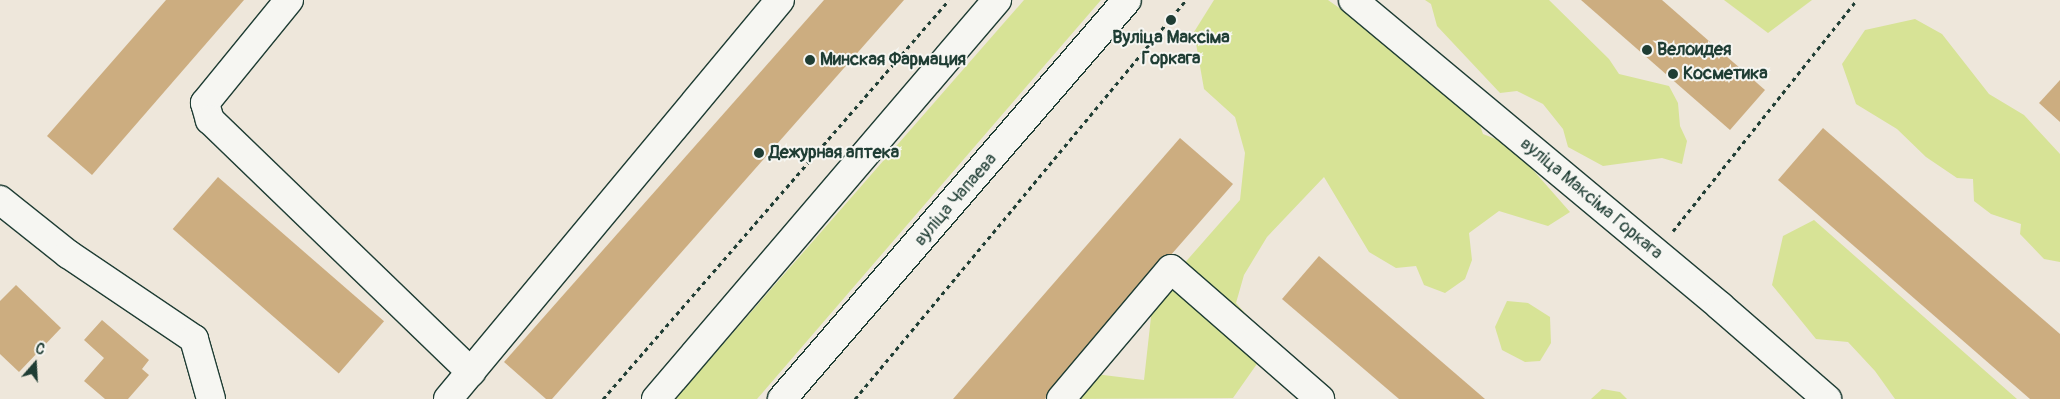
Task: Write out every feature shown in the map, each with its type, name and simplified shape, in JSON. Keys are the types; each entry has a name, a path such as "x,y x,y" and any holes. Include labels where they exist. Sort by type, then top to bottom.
{"main road":[{"path":"289,0 205,104 210,120 471,372"},
{"path":"448,399 780,0"},
{"path":"656,399 997,0"},
{"name":"вуліца Чапаева","path":"782,399 1127,0"},
{"name":"вуліца Максіма Горкага","path":"1353,0 1656,253 1827,399"},
{"path":"0,200 68,254 194,339 211,399"},
{"path":"1060,399 1171,269 1320,399"}],"path":[{"path":"603,399 950,0"},
{"path":"855,399 1186,0"},
{"path":"1656,253 1857,0"}],"green space":[{"path":"1024,0 1101,0 757,399 675,399"},
{"path":"1214,0 1328,0 1407,56 1475,111 1483,134 1511,145 1570,212 1548,226 1499,211 1469,233 1472,260 1465,279 1445,293 1424,285 1416,266 1396,268 1369,252 1324,177 1267,237 1244,275 1236,303 1260,330 1259,361 1233,398 1066,399 1095,374 1144,380 1153,299 1240,200 1245,153 1235,117 1204,89 1194,32"},
{"path":"1425,0 1549,0 1609,59 1619,74 1669,86 1678,103 1680,126 1687,141 1682,164 1662,158 1603,166 1568,147 1563,129 1543,104 1517,91 1500,93 1437,26 1431,4"},
{"path":"1724,0 1812,0 1768,33"},
{"path":"1915,19 1942,34 1989,94 2024,115 2060,154 2060,262 2044,259 2020,234 2021,224 1991,214 1974,201 1973,179 1957,178 1926,157 1897,129 1856,104 1842,64 1865,30"},
{"path":"1814,220 2017,399 1895,399 1875,371 1848,342 1816,339 1772,285 1783,236"},
{"path":"1507,301 1528,303 1550,317 1551,343 1540,361 1525,362 1502,350 1495,327"},
{"path":"1602,389 1620,392 1627,399 1591,399"}],"building":[{"path":"166,0 244,0 92,175 47,136"},
{"path":"824,0 904,0 552,399 546,399 504,362"},
{"path":"1581,0 1662,0 1765,90 1730,130"},
{"path":"2060,80 2060,122 2039,103"},
{"path":"1823,128 2060,334 2060,399 2030,399 1778,180"},
{"path":"1180,138 1233,184 1045,399 953,399"},
{"path":"218,177 384,321 339,373 173,229"},
{"path":"1319,256 1485,399 1399,399 1282,299"},
{"path":"16,285 61,328 19,372 0,354 0,301"},
{"path":"102,320 149,360 142,369 149,375 128,399 105,399 84,381 104,358 84,340"}],"place":[{"name":"Вуліца Максіма Горкага","path":"1171,20"},
{"name":"Велоидея","path":"1647,50"},
{"name":"Минская Фармация","path":"810,60"},
{"name":"Косметика","path":"1673,74"},
{"name":"Дежурная аптека","path":"759,153"}]}
